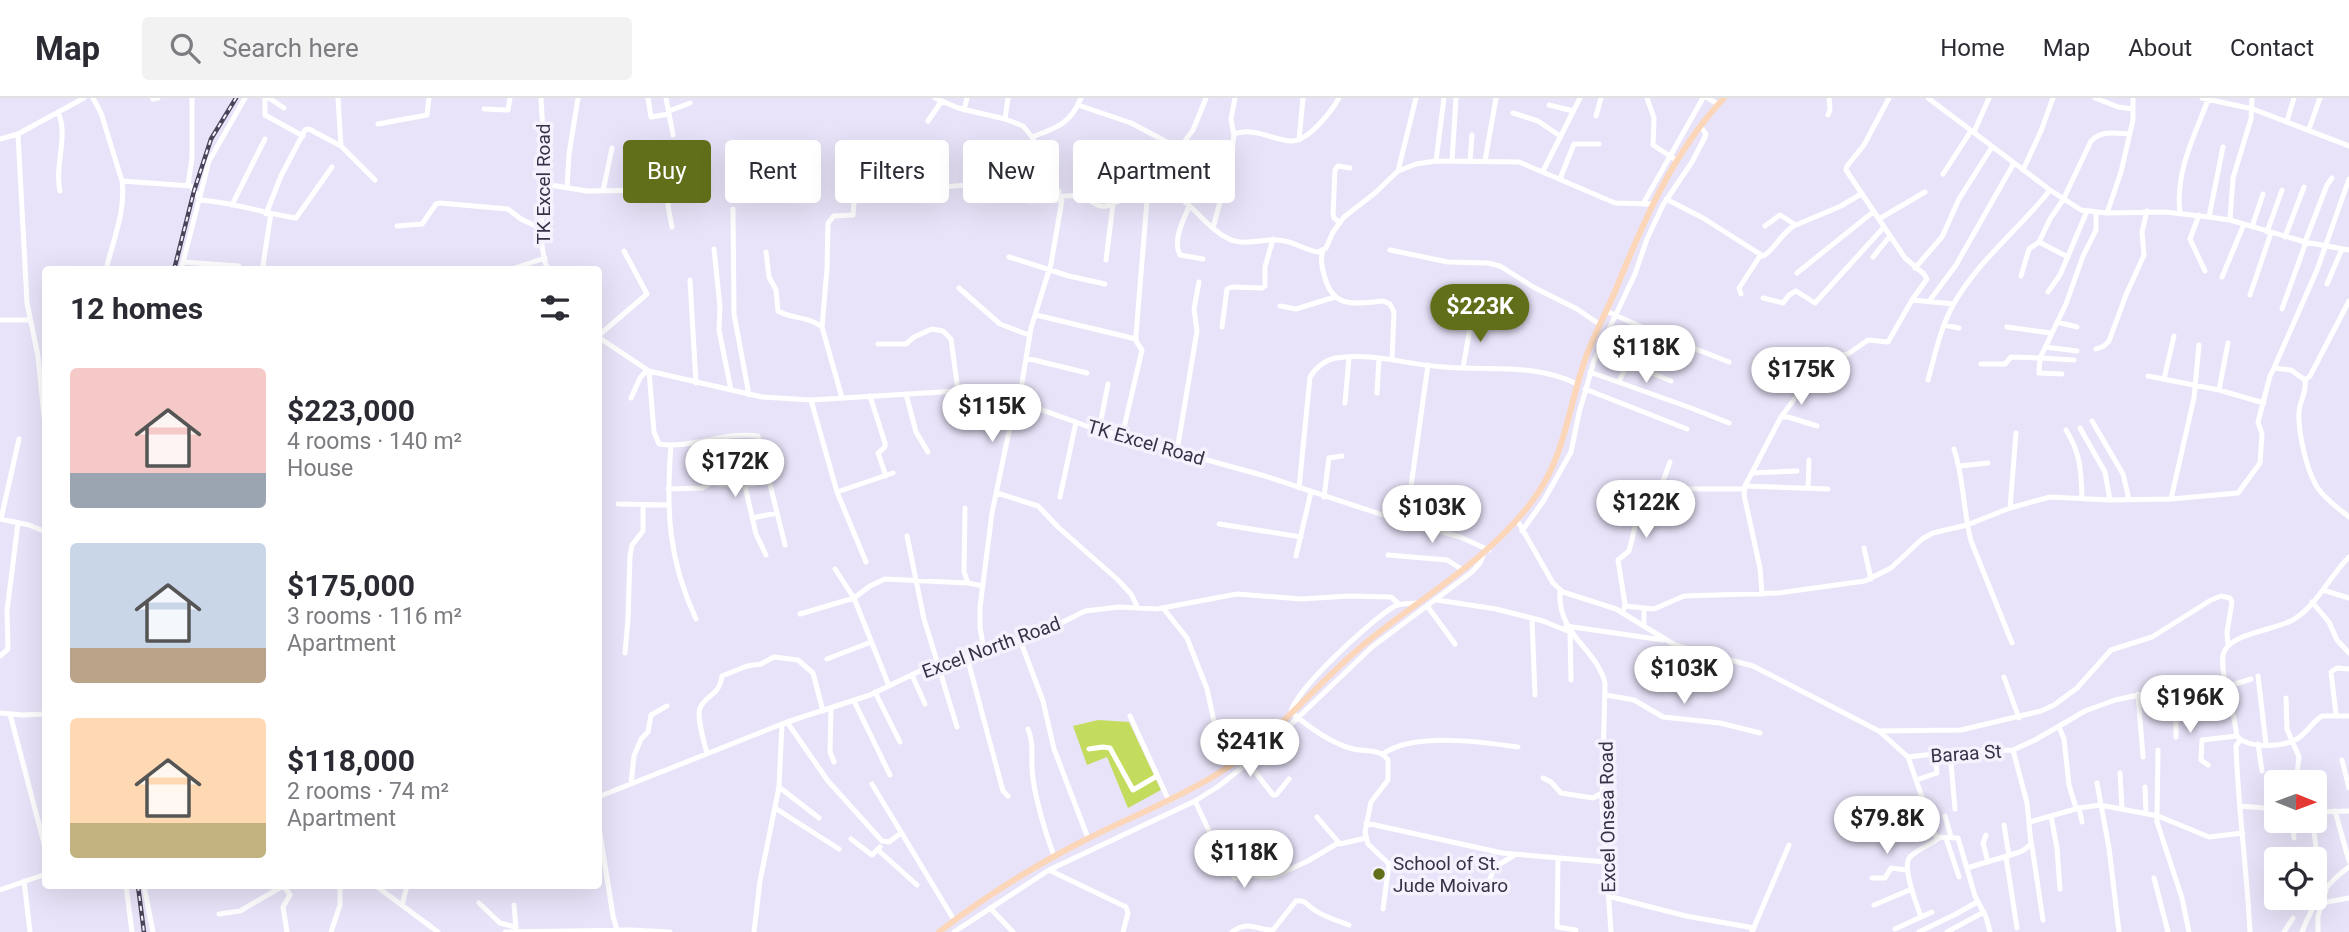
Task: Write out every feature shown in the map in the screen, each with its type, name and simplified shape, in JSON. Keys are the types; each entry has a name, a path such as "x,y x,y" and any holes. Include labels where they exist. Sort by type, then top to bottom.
{"main road":[{"path":"939,932 997,890 1054,856 1169,801 1235,762 1361,646 1486,552 1517,520 1554,466 1568,425 1577,384 1599,324 1652,204 1676,160 1721,101"}],"street":[{"path":"0,139 18,134 83,98"},
{"path":"93,98 102,113 122,181 124,200 107,266"},
{"path":"188,185 192,158 192,98"},
{"path":"182,266 209,161 245,98"},
{"path":"284,108 267,98 265,115 303,136"},
{"path":"338,98 341,146"},
{"path":"378,124 427,116 429,98"},
{"path":"484,109 508,110 510,98"},
{"name":"TK Excel Road","path":"541,98 545,136 542,229 547,266"},
{"path":"567,188 570,144 578,98"},
{"path":"648,98 651,117 669,113 690,103"},
{"path":"666,98 673,135"},
{"path":"935,98 964,110 1018,123 1032,136 1061,196 1049,271 1029,335 1019,401 1008,436 992,513 980,619 984,651"},
{"path":"949,105 953,98"},
{"path":"964,110 967,98"},
{"path":"1005,118 1008,98"},
{"path":"1032,136 1063,124 1073,115 1081,98"},
{"path":"1185,140 1195,126 1206,98"},
{"path":"1234,140 1231,120 1235,98"},
{"path":"1298,140 1303,98"},
{"path":"1234,136 1250,131 1287,141 1298,140 1315,129 1339,98"},
{"path":"1398,171 1416,98"},
{"path":"1436,161 1444,98"},
{"path":"1452,161 1456,98"},
{"path":"1485,161 1496,98"},
{"path":"1543,171 1580,98"},
{"path":"1596,116 1601,98"},
{"path":"1647,98 1654,118 1653,145 1676,160"},
{"path":"1643,204 1669,156 1706,98 1721,101"},
{"path":"1828,115 1829,98"},
{"path":"1762,594 1755,541 1744,499 1745,487 1781,417 1825,358 1845,355 1868,340 1888,342 1927,279 1910,264 1847,173 1846,167 1864,145 1889,98"},
{"path":"1928,98 2063,200 2087,211 2147,211 2199,215 2230,220 2305,242 2349,250"},
{"path":"1943,174 1972,131 1989,98"},
{"path":"2023,170 2053,98"},
{"path":"2095,98 2118,107 2133,109"},
{"path":"2107,213 2118,184 2129,134 2133,98"},
{"path":"2230,220 2233,178 2253,109 2252,98"},
{"path":"2287,121 2294,98"},
{"path":"2309,129 2320,98"},
{"path":"2180,213 2178,186 2205,99 2253,109 2349,144"},
{"path":"928,121 941,102"},
{"path":"1078,105 1131,122 1163,140"},
{"path":"1549,105 1573,111"},
{"path":"58,112 62,124 57,172 60,191"},
{"path":"1513,113 1538,121 1560,136"},
{"path":"1522,531 1545,500 1571,452 1590,372 1635,274 1650,232 1705,137 1700,126"},
{"path":"264,266 269,213 279,180 307,129 341,146 374,180"},
{"path":"2021,276 2028,252 2039,242 2063,200 2093,138 2105,133 2129,134"},
{"path":"18,134 30,320 42,393"},
{"path":"1470,161 1472,135"},
{"path":"232,205 265,139"},
{"path":"1560,179 1574,144 1598,144"},
{"path":"1915,268 1942,237 1959,199 1993,147"},
{"path":"2208,217 2223,147"},
{"path":"603,191 612,148"},
{"path":"1335,298 1329,291 1321,259 1323,250 1339,223 1398,171 1416,164 1436,161 1519,162 1615,203 1652,204"},
{"path":"1930,300 1956,265 2014,163"},
{"path":"1339,223 1333,217 1335,170 1338,166 1350,168"},
{"path":"200,200 219,201 297,217 332,167"},
{"path":"2282,309 2305,242 2332,178"},
{"path":"1670,462 1661,489 1638,517 1629,551 1618,562 1624,609 1657,609 1684,596 1762,594 1858,583 1871,579 1900,561 1927,536 2050,497 2171,499 2240,492 2260,463 2262,434 2258,422 2270,376 2325,246 2349,179"},
{"path":"122,181 188,185 200,200"},
{"path":"949,187 1014,182 1061,196 1082,197 1101,206 1113,204 1106,260"},
{"path":"544,184 623,191"},
{"path":"2285,237 2304,187"},
{"path":"1928,380 1944,325 1954,304 1993,251 2037,207 2050,190"},
{"path":"2250,295 2282,190"},
{"path":"1879,219 1925,192"},
{"path":"1667,199 1703,218 1760,256 1766,256 1782,234 1795,225 1826,213 1861,194"},
{"path":"2252,227 2263,194"},
{"path":"397,226 422,224 439,203 510,210 521,219 542,229"},
{"path":"668,203 672,228"},
{"path":"842,398 822,327 828,223 832,217 853,215 854,203"},
{"path":"1122,436 1142,350 1136,339 1147,203"},
{"path":"1185,203 1213,228 1233,240 1245,242 1273,239 1315,251 1323,250"},
{"path":"1213,228 1220,203"},
{"path":"1189,206 1179,232 1177,250 1184,256 1203,259"},
{"path":"733,209 734,314 749,395"},
{"path":"2048,292 2060,275 2087,211"},
{"path":"2096,349 2109,341 2144,255 2143,232 2147,211"},
{"path":"1797,273 1873,212"},
{"path":"2062,374 2039,372 2040,358 2097,227 2096,212"},
{"path":"1765,226 1780,215 1795,225"},
{"path":"2199,215 2190,239 2205,271"},
{"path":"2222,277 2244,224"},
{"path":"1763,298 1783,303 1788,295 1797,291 1813,302 1817,301 1884,227"},
{"path":"1873,257 1890,236"},
{"path":"1222,327 1227,289 1265,286 1265,267 1273,239"},
{"path":"2039,242 2068,257"},
{"path":"2327,284 2342,248"},
{"path":"714,249 720,307 719,330 731,390"},
{"path":"1390,250 1448,262 1500,266 1599,324"},
{"path":"602,337 647,294 624,251"},
{"path":"766,252 769,277 776,290 778,311 809,319 822,327"},
{"path":"1741,294 1739,288 1760,256"},
{"path":"1009,257 1049,271 1105,284"},
{"path":"521,266 545,258"},
{"path":"183,262 239,266"},
{"path":"690,280 696,383"},
{"path":"1177,451 1198,324 1194,309 1199,282"},
{"path":"959,288 1000,324 1029,335"},
{"path":"1280,306 1296,309 1335,298 1363,304 1384,300 1392,306 1394,312 1392,359"},
{"path":"1912,300 1954,304"},
{"path":"2305,380 2349,303"},
{"path":"1606,311 1729,362"},
{"path":"1035,315 1136,339"},
{"path":"1463,368 1472,316"},
{"path":"0,320 30,320"},
{"path":"2057,322 2077,327"},
{"path":"1944,325 1959,328"},
{"path":"2007,327 2051,333"},
{"path":"878,344 906,344 932,329 943,331 950,339 958,391"},
{"path":"1609,330 1668,354"},
{"path":"2164,379 2174,335"},
{"name":"TK Excel Road","path":"602,340 648,371 777,400 958,391 990,394 1019,401 1099,430 1265,476 1324,497 1471,541 1486,552"},
{"path":"2219,390 2228,343"},
{"path":"2171,499 2196,386 2199,345"},
{"path":"2045,347 2077,351"},
{"path":"1981,364 2005,364 2011,357 2074,360"},
{"path":"1026,358 1087,373"},
{"path":"1345,403 1349,358"},
{"path":"1377,393 1379,358"},
{"path":"1299,488 1310,377 1314,370 1329,360 1379,358 1463,368 1533,369 1563,377 1577,384"},
{"path":"1619,382 1627,364 1671,381"},
{"path":"1406,522 1428,365"},
{"path":"2274,368 2291,370 2305,380 2299,424 2311,474 2319,491 2349,517"},
{"path":"631,398 640,378 648,371"},
{"path":"648,371 655,439 659,444 671,445 736,435 758,436 785,545"},
{"path":"1590,372 1728,423"},
{"path":"2148,376 2264,402"},
{"path":"1099,430 1108,384"},
{"path":"1585,389 1687,429"},
{"path":"906,394 919,440 928,452"},
{"path":"870,396 886,443 878,453 886,476"},
{"path":"811,400 837,492 866,562"},
{"path":"1781,417 1790,417 1817,426"},
{"path":"2092,421 2123,474 2129,499"},
{"path":"1060,497 1076,422"},
{"path":"2080,428 2105,472 2110,500"},
{"path":"2066,430 2080,459 2082,498"},
{"path":"2010,508 2016,433"},
{"path":"19,439 0,519 42,531"},
{"path":"711,440 714,469 711,482"},
{"path":"671,445 668,505 676,567 681,586 696,619"},
{"path":"1954,449 1960,467 1967,525 1992,597 2012,643"},
{"path":"1324,497 1329,458 1342,456"},
{"path":"1808,488 1809,460"},
{"path":"1960,467 1988,463"},
{"path":"1752,474 1797,471"},
{"path":"837,492 893,473"},
{"path":"668,489 702,488 711,482 745,486 757,483"},
{"path":"745,486 759,544 766,555"},
{"path":"1430,529 1442,487"},
{"path":"1661,489 1828,489"},
{"path":"1296,556 1311,492"},
{"path":"997,493 1044,510 1058,527 1118,580 1131,594 1138,608"},
{"path":"618,504 668,505"},
{"path":"625,653 630,556 632,545 643,531 643,505"},
{"path":"965,508 964,572 968,583"},
{"path":"752,519 777,513"},
{"path":"1638,517 1682,513"},
{"path":"1517,520 1553,583 1560,590"},
{"path":"0,656 8,649 7,611 18,523"},
{"path":"1219,524 1301,537"},
{"path":"907,536 914,580 957,727"},
{"path":"1864,548 1871,579"},
{"path":"954,932 1049,870 1195,801 1248,764 1372,647 1472,572 1486,552"},
{"path":"1388,555 1447,560 1463,570"},
{"path":"2228,646 2251,634 2293,620 2323,590 2349,557"},
{"path":"835,569 854,597 889,686"},
{"path":"800,614 854,597 872,584 885,579 983,586"},
{"name":"Baraa St","path":"1560,590 1624,609 1666,640 1753,666 1879,731 1908,757 1950,752 2013,750 2095,707 2138,694 2176,689 2226,688 2251,679"},
{"name":"Excel Onsea Road","path":"1560,590 1561,606 1568,629 1603,676 1606,695 1602,793 1612,932"},
{"path":"2323,590 2349,598"},
{"name":"Excel North Road","path":"602,795 784,723 854,701 937,664 1020,640 1085,611 1100,608 1163,608 1237,594 1301,599 1391,597 1399,604 1417,603"},
{"path":"1879,731 1947,731 2019,718 2047,709 2077,688 2111,650 2152,637 2218,597 2230,598 2232,602 2227,632 2228,646 2223,655 2226,688 2239,738 2236,746 2250,932"},
{"path":"1437,600 1496,609 1568,629 1666,640"},
{"path":"2312,602 2349,653"},
{"path":"1399,604 1382,615 1331,659 1295,701 1291,712 1334,741 1351,748 1383,754 1397,747 1440,740 1518,747"},
{"path":"1428,607 1455,644"},
{"path":"1163,608 1187,638 1207,689 1214,726 1235,762"},
{"path":"1644,609 1644,626"},
{"path":"1532,619 1535,695"},
{"path":"1568,629 1571,680"},
{"path":"1020,640 1043,701 1055,749 1088,838"},
{"path":"827,659 872,642"},
{"path":"707,754 699,716 701,705 720,688 722,676 747,666 761,664 774,657 800,661 813,673 824,711"},
{"path":"967,657 1003,791 1008,796"},
{"path":"2336,715 2331,672 2337,668 2349,669"},
{"path":"912,674 925,704"},
{"path":"2258,676 2266,744"},
{"path":"2004,677 2019,718"},
{"path":"2176,689 2176,737"},
{"path":"875,692 900,742"},
{"path":"2138,694 2143,757"},
{"path":"1606,695 1634,700 1663,717 1720,723 1760,733"},
{"path":"2286,698 2286,724 2299,757 2297,770"},
{"path":"854,701 890,775"},
{"path":"631,784 634,756 641,739 648,732 651,715 667,706"},
{"path":"831,709 830,751 834,762"},
{"path":"0,713 42,714"},
{"path":"10,715 42,835"},
{"path":"1130,716 1169,801"},
{"path":"2208,765 2201,760 2202,740 2239,738 2258,744 2292,741 2319,718 2349,716"},
{"path":"754,932 760,881 779,788 784,723"},
{"path":"784,723 828,781 885,843"},
{"path":"2059,727 2064,739 2069,785 2082,822"},
{"path":"1028,729 1033,744 1033,782 1054,856"},
{"path":"2258,744 2262,771"},
{"path":"1089,749 1110,748 1133,790 1157,776"},
{"path":"2013,750 2021,773 2030,822 2043,920"},
{"path":"2158,750 2158,816 2189,932"},
{"path":"1950,752 1955,809"},
{"path":"1383,754 1388,760 1388,780 1371,802 1366,823 1366,838 1370,846 1389,864 1383,909"},
{"path":"1916,780 1937,773 1936,754"},
{"path":"1908,757 1935,836 1958,838 1990,932"},
{"path":"2342,760 2349,788"},
{"path":"1248,764 1273,795 1276,795 1289,779"},
{"path":"2120,773 2122,809"},
{"path":"1543,778 1561,793 1593,798 1602,793"},
{"path":"2097,783 2109,848 2119,932"},
{"path":"872,784 954,920"},
{"path":"2145,787 2146,813"},
{"path":"779,788 819,818"},
{"path":"1195,801 1235,878 1251,875 1275,876 1338,843 1366,838"},
{"path":"2030,822 2077,808 2100,805 2158,816 2209,837 2243,834"},
{"path":"2240,806 2264,808"},
{"path":"775,808 839,849"},
{"path":"2328,811 2349,811"},
{"path":"2335,811 2349,861"},
{"path":"1945,816 1945,838 1959,877"},
{"path":"2051,816 2060,889"},
{"path":"1317,817 1338,843"},
{"path":"1366,823 1516,855 1606,862"},
{"path":"2004,825 2017,928"},
{"path":"851,839 872,855 901,833"},
{"path":"2293,833 2294,838"},
{"path":"1986,835 1983,839 1988,862"},
{"path":"1921,917 1906,870 1910,857 1945,838"},
{"path":"1967,869 2007,857 2027,848 2031,841"},
{"path":"1608,896 1753,930 1789,845"},
{"path":"602,846 617,930"},
{"path":"878,850 916,885"},
{"path":"1485,890 1495,867 1516,855"},
{"path":"1558,858 1557,927 1576,930"},
{"path":"2327,886 2349,867"},
{"path":"1872,878 1885,878 1891,868 1906,870"},
{"path":"1049,870 1126,907 1128,913 1123,932"},
{"path":"0,890 42,875"},
{"path":"2154,878 2168,932"},
{"path":"24,881 30,932"},
{"path":"126,889 132,932"},
{"path":"145,889 153,932"},
{"path":"219,914 240,911 279,889"},
{"path":"286,889 290,895 283,907 287,932"},
{"path":"331,932 340,903 340,889"},
{"path":"380,889 438,932"},
{"path":"402,905 406,889"},
{"path":"1874,905 1912,889"},
{"path":"2327,902 2349,898"},
{"path":"1232,932 1241,926 1250,925 1273,930 1299,900 1303,900 1316,912 1349,925"},
{"path":"1919,932 1978,902"},
{"path":"479,903 500,922 516,930"},
{"path":"514,905 516,930"},
{"path":"990,908 1009,931"},
{"path":"2302,932 2311,910"},
{"path":"2319,932 2320,910"},
{"path":"1895,929 1932,912"},
{"path":"1947,932 1984,912"},
{"path":"2284,932 2293,918"},
{"path":"505,932 670,932"}],"green space":[{"path":"1098,720 1129,722 1161,790 1128,808 1107,757 1087,765 1073,726"}],"railway":[{"path":"175,266 194,191 211,139 236,98"},
{"path":"138,889 144,932"}],"place":[{"name":"School of St. Jude Moivaro","path":"1379,874"}]}
